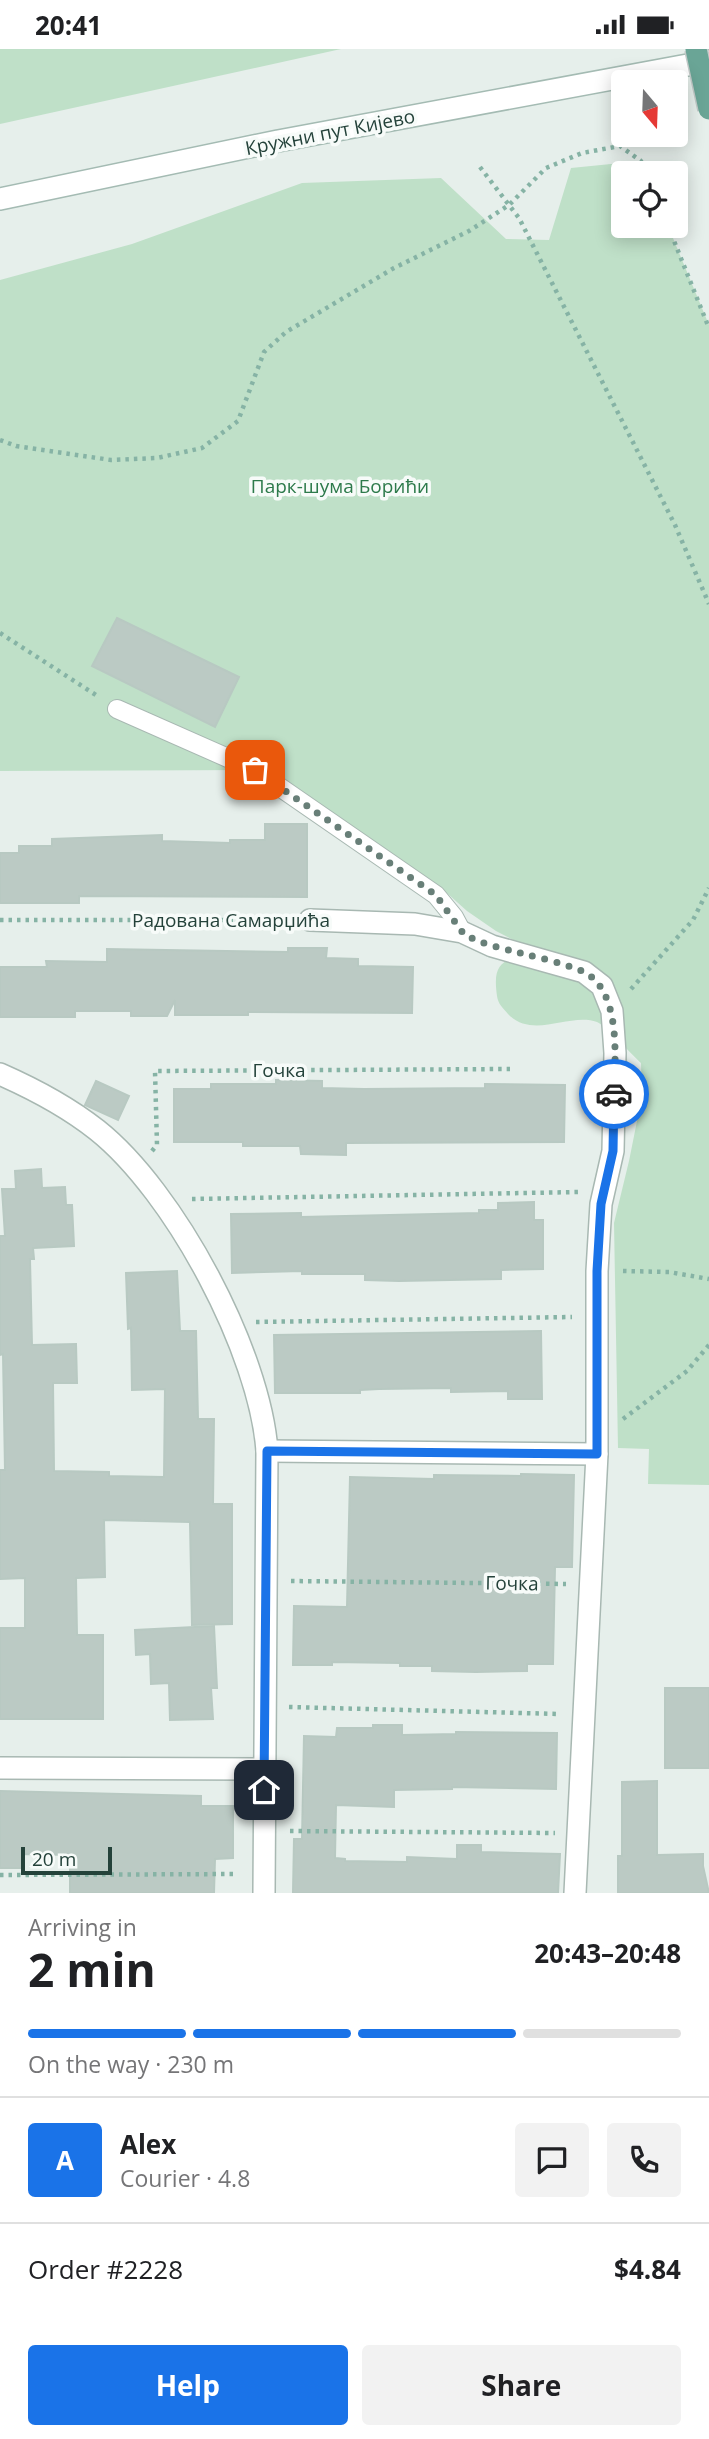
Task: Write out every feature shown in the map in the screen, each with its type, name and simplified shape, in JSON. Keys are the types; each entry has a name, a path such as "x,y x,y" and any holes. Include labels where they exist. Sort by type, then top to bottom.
{"main road":[{"path":"696,49 709,109"}],"street":[{"name":"Кружни пут Кијево","path":"0,199 278,141 709,61"},
{"name":"Радована Самарџића","path":"310,920 415,924 462,932 492,946 584,972 602,986 612,1011"},
{"path":"575,1893 597,1448 597,1271 604,1191 613,1151 615,1053 612,1011"},
{"path":"0,1074 40,1093 99,1132 162,1200 207,1275 230,1323 263,1414 267,1451 264,1883"},
{"path":"267,1451 597,1448"},
{"path":"0,1768 264,1769"}],"lane":[{"path":"117,709 255,770 436,895 462,932"}],"path":[{"path":"0,440 16,446 111,460 157,458 202,448 238,421 264,352 286,332 394,268 470,231 509,205 547,168 582,153 620,146 640,161"},
{"path":"480,167 519,218 670,513 709,604"},
{"path":"673,238 709,328"},
{"path":"0,633 117,709"},
{"path":"612,1011 694,920 709,888"},
{"name":"Радована Самарџића","path":"0,920 310,920"},
{"name":"Гочка","path":"136,1169 157,1145 155,1071 510,1069"},
{"path":"162,1200 604,1191"},
{"path":"597,1271 669,1272 709,1279"},
{"path":"230,1323 596,1317"},
{"path":"597,1448 638,1405 687,1371 709,1345"},
{"name":"Гочка","path":"266,1580 590,1584"},
{"path":"264,1706 583,1715"},
{"path":"264,1831 577,1833"},
{"path":"0,1875 264,1883"}],"green space":[{"path":"0,49 341,49 0,124"},
{"name":"Парк-шума Борићи","path":"611,164 611,238 673,238 709,325 709,1485 648,1484 649,1449 618,1448 614,1223 642,1096 641,1063 597,1022 575,1020 529,1025 508,1014 498,999 496,976 502,965 527,947 496,931 467,911 439,886 399,870 255,770 0,771 0,280 132,244 302,183 441,178 506,239 549,240 571,168"}],"building":[{"path":"117,618 239,677 215,727 92,666"},
{"path":"265,824 307,824 307,897 79,896 79,903 0,903 0,853 19,853 19,846 52,846 52,839 162,835 162,841 230,843 230,840 265,840"},
{"path":"288,948 327,948 326,958 358,959 358,966 413,967 412,1013 248,1012 248,1015 175,1015 175,1000 167,1016 131,1016 131,1011 75,1011 75,1017 0,1017 0,967 47,967 46,961 107,962 107,949 288,952"},
{"path":"276,1080 322,1081 322,1088 364,1089 485,1088 485,1084 565,1085 564,1142 346,1143 346,1155 301,1154 300,1146 243,1146 243,1142 174,1142 174,1089 211,1089 211,1084 276,1084"},
{"path":"96,1081 129,1096 118,1120 85,1105"},
{"path":"41,1169 42,1188 65,1187 66,1205 72,1205 74,1246 33,1248 34,1259 30,1259 32,1345 76,1344 77,1383 53,1383 54,1471 164,1477 165,1389 132,1390 131,1328 128,1329 126,1273 177,1271 180,1331 196,1331 198,1419 214,1419 213,1504 232,1504 232,1624 192,1625 190,1522 104,1520 105,1577 76,1578 77,1635 103,1635 103,1719 0,1719 0,1628 25,1628 25,1578 0,1579 0,1470 5,1470 3,1354 0,1355 0,1236 5,1236 2,1189 16,1189 15,1171"},
{"path":"534,1202 534,1220 543,1220 543,1269 501,1270 501,1279 399,1281 365,1280 365,1274 302,1274 302,1271 232,1273 231,1214 301,1213 301,1217 479,1213 479,1210 498,1210 498,1203"},
{"path":"541,1331 542,1399 508,1399 508,1391 451,1392 451,1388 360,1390 360,1393 275,1393 274,1335"},
{"path":"434,1475 574,1475 572,1567 555,1567 553,1664 527,1664 527,1671 476,1672 432,1671 432,1666 400,1666 400,1663 332,1662 332,1665 293,1665 294,1606 347,1607 350,1477 434,1479"},
{"path":"214,1626 217,1688 211,1688 213,1719 170,1720 169,1683 151,1684 150,1654 136,1655 135,1630"},
{"path":"665,1688 709,1688 709,1768 665,1768"},
{"path":"373,1725 402,1725 402,1735 456,1732 557,1733 556,1789 452,1787 394,1790 394,1807 336,1805 335,1858 345,1861 407,1862 407,1857 457,1859 457,1845 481,1845 481,1852 560,1854 558,1893 293,1893 294,1839 302,1839 304,1736 336,1737 337,1728 373,1728"},
{"path":"657,1781 657,1855 703,1854 709,1893 618,1893 618,1856 622,1856 622,1782"},
{"path":"0,1791 201,1796 201,1806 233,1806 233,1858 215,1859 214,1893 70,1893 70,1855 23,1854 23,1868 0,1868"}],"way so far":[{"path":"255,770 436,895 462,932 492,946 584,972 602,986 612,1011 614,1094"}],"route":[{"path":"264,1790 267,1451 597,1454 597,1271 601,1204 613,1151 614,1094"}]}
